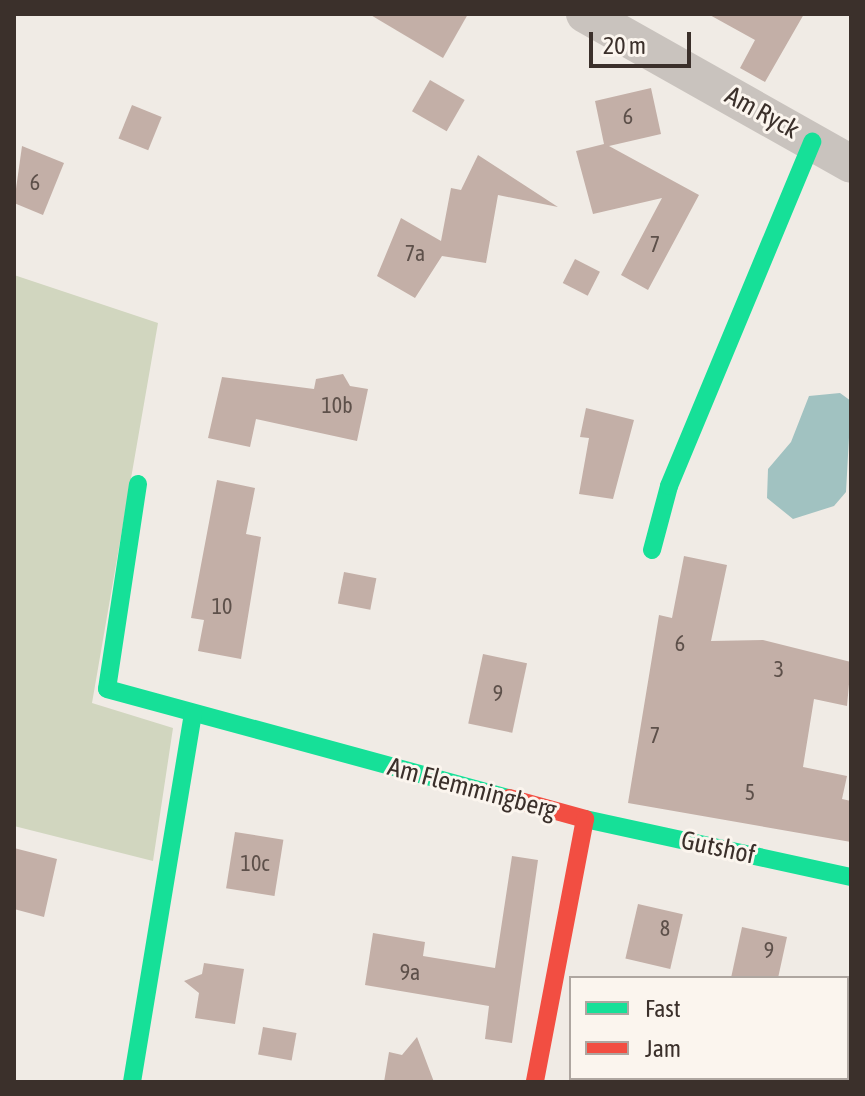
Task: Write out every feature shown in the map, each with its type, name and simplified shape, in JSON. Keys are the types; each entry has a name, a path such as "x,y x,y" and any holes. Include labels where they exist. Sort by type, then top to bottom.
{"street":[{"name":"Am Ryck","path":"585,14 812,142"},
{"path":"652,550 669,486 812,142 851,164"},
{"name":"Am Flemmingberg","path":"138,484 107,689 585,819 535,1082"},
{"path":"132,1082 193,713"},
{"name":"Gutshof","path":"585,819 851,877"}],"green space":[{"path":"14,275 158,323 92,703 173,728 153,861 14,826"}],"water":[{"path":"840,393 851,401 846,492 834,506 793,519 767,498 768,469 791,442 809,396"}],"building":[{"path":"369,14 468,14 443,58"},
{"path":"708,14 804,14 765,82 740,68 755,40"},
{"path":"430,80 465,100 447,131 412,111"},
{"path":"651,88 661,134 609,146 699,195 648,290 621,275 662,198 593,214 576,151 604,144 595,101"},
{"path":"132,105 162,117 148,150 119,138"},
{"path":"22,146 64,163 43,215 14,203"},
{"path":"478,155 558,207 498,195 486,263 442,256 415,298 377,276 401,218 441,241 451,188 461,190"},
{"path":"575,259 600,272 588,296 563,283"},
{"path":"343,374 350,386 368,389 357,441 256,419 250,447 208,438 222,377 314,389 316,379"},
{"path":"586,408 634,420 613,499 579,494 589,438 580,437"},
{"path":"217,480 255,488 246,534 261,537 241,659 198,651 204,620 191,618"},
{"path":"684,556 727,565 711,641 763,640 851,662 847,706 814,699 803,767 847,776 842,799 851,801 851,842 628,803 659,615 672,618"},
{"path":"344,572 376,578 370,610 338,603"},
{"path":"483,654 527,663 512,733 468,723"},
{"path":"235,832 283,840 274,896 226,888"},
{"path":"14,848 57,859 44,917 14,909"},
{"path":"512,856 538,860 512,1043 485,1039 489,1006 365,985 373,933 425,942 423,956 495,968"},
{"path":"638,904 683,914 670,969 625,959"},
{"path":"742,927 787,937 778,976 731,976"},
{"path":"204,963 244,969 235,1024 195,1018 199,993 184,981 202,974"},
{"path":"263,1027 296,1033 292,1060 258,1055"},
{"path":"417,1037 434,1082 384,1082 389,1052 402,1055"}],"traffic: fast":[{"path":"652,550 669,486 812,142"},
{"path":"138,484 107,689 509,798"},
{"path":"132,1082 193,713"},
{"path":"585,819 851,877"}],"traffic: jam":[{"path":"509,798 585,819 535,1082"}]}
